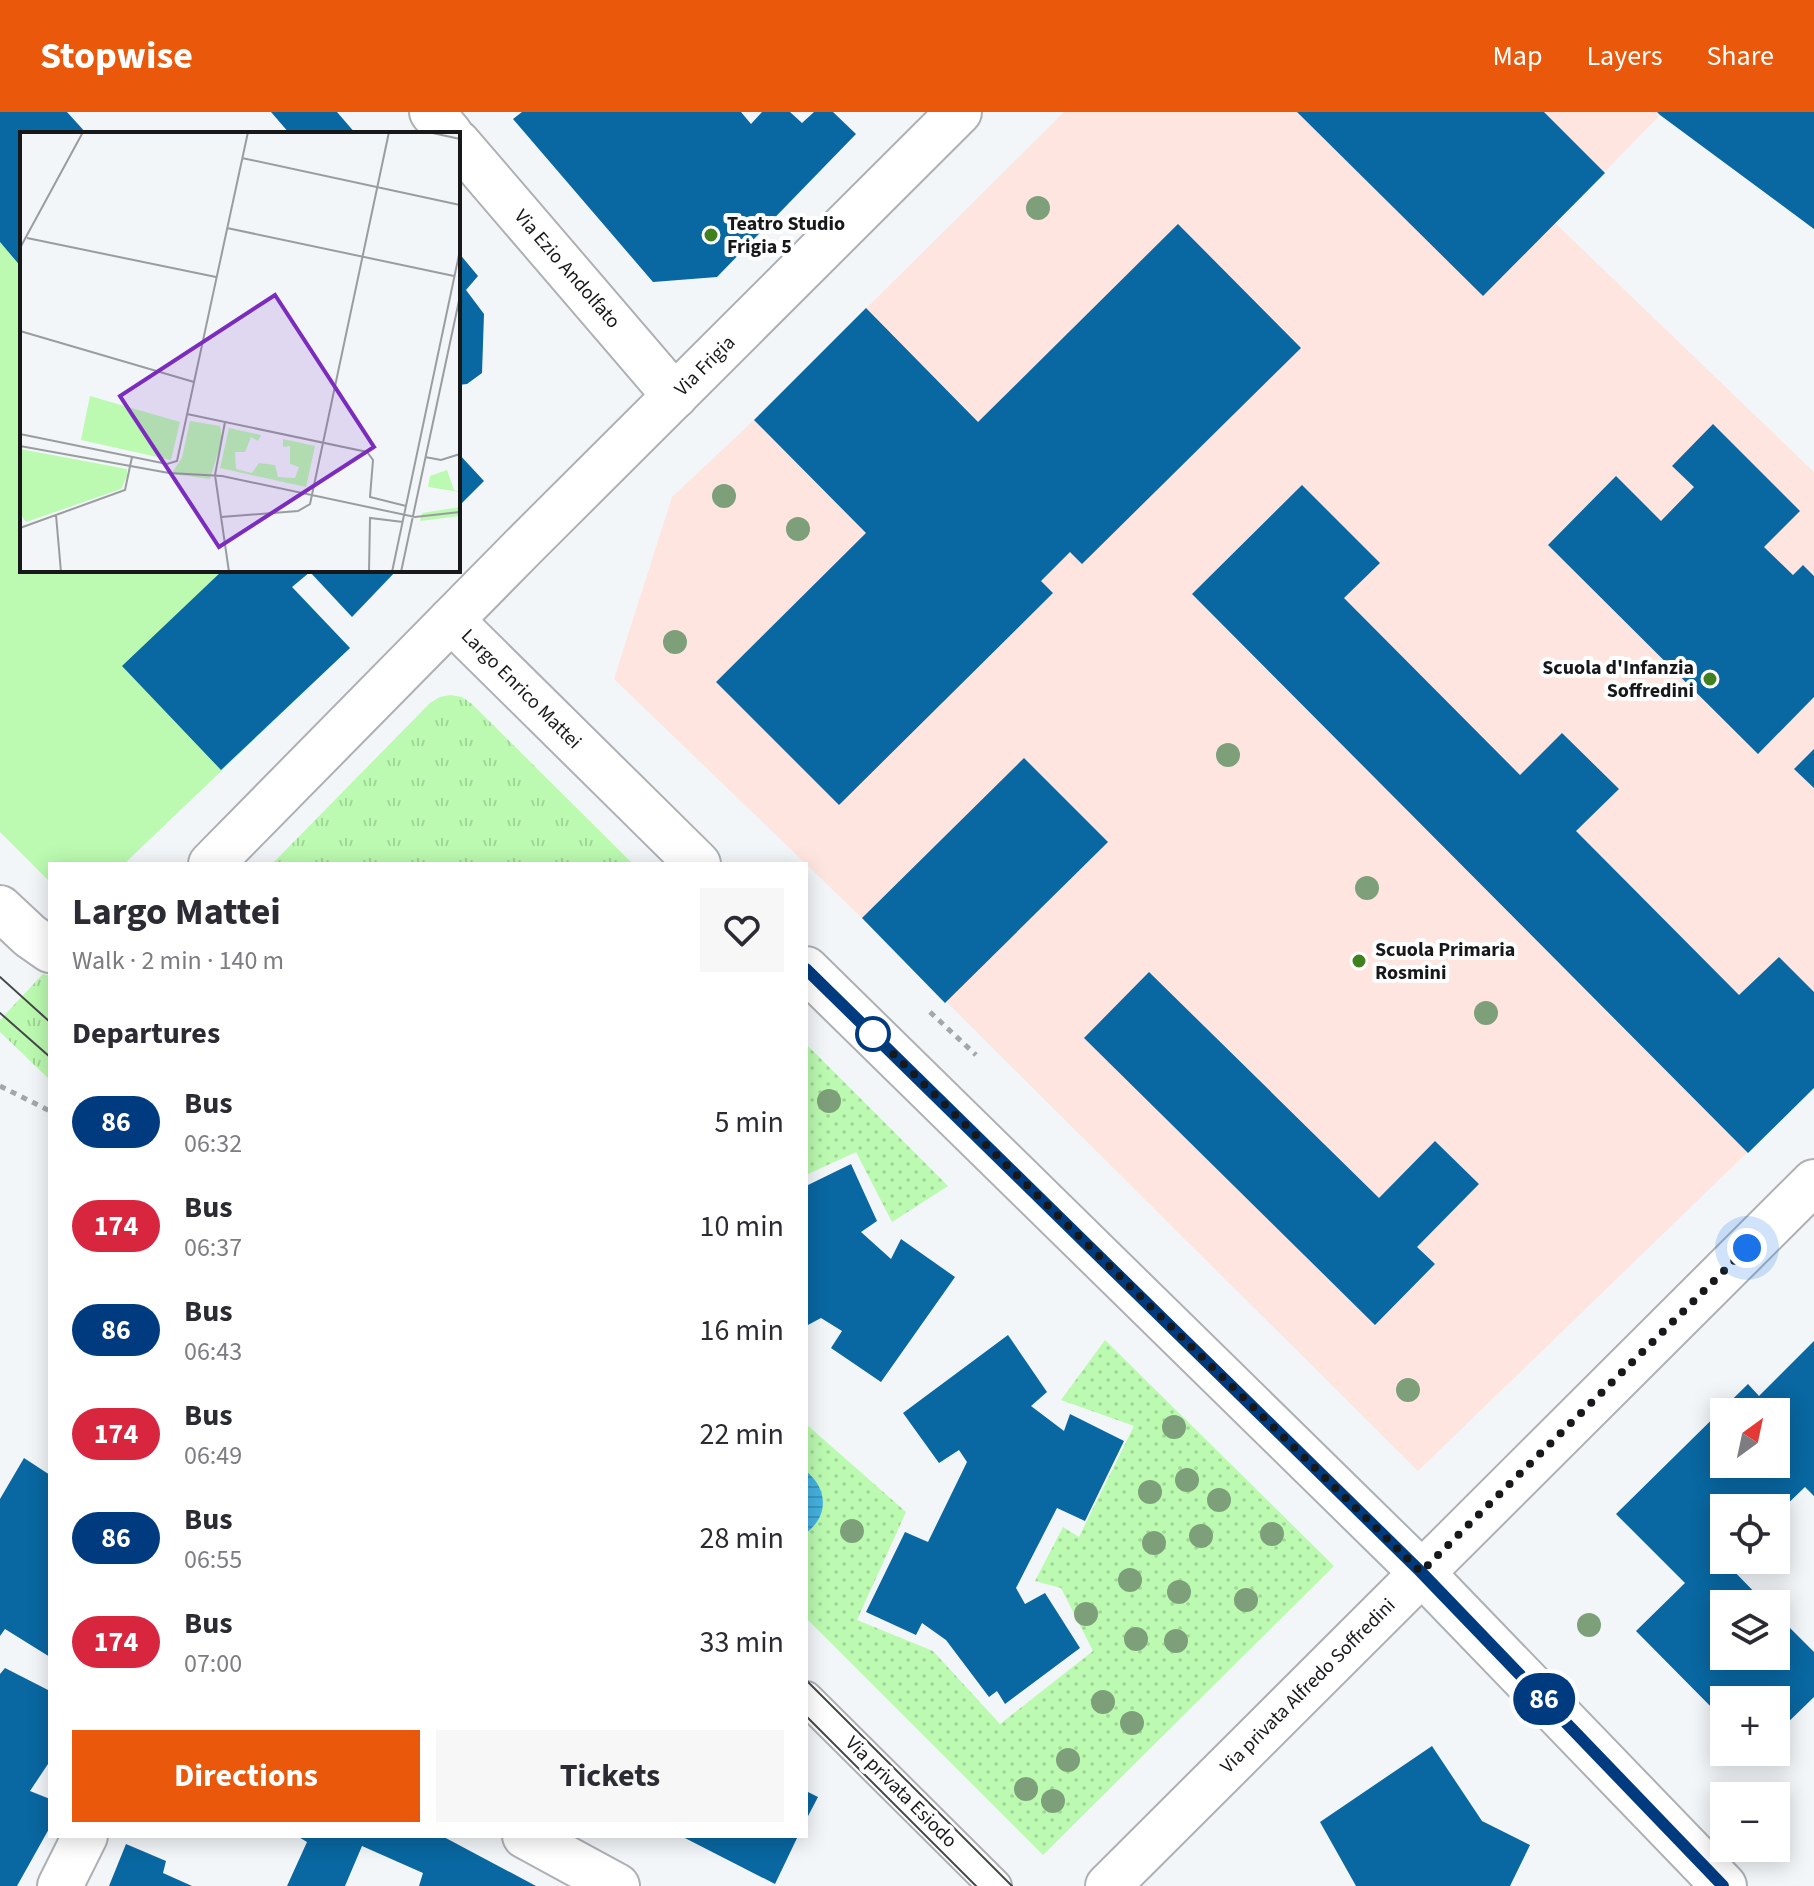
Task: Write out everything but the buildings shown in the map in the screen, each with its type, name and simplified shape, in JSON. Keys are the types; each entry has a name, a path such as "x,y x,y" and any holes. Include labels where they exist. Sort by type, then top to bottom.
{"street":[{"path":"432,112 448,132"},
{"name":"Via Frigia","path":"451,620 959,112"},
{"name":"Via Ezio Andolfato","path":"460,145 675,396"},
{"name":"Largo Enrico Mattei","path":"213,862 451,620 696,862"},
{"path":"0,908 48,949"},
{"path":"808,971 1421,1572 1724,1886"},
{"name":"Via privata Alfredo Soffredini","path":"1108,1886 1814,1182"},
{"path":"60,1886 84,1838"},
{"path":"529,1838 617,1886"}],"lane":[{"name":"Via privata Esiodo","path":"808,1700 995,1886"}],"path":[{"path":"0,1086 48,1110"}],"shaded area":[{"path":"1064,112 1657,112 1660,115 1555,223 1814,472 1814,1088 1418,1471 808,866 808,862 804,862 614,679 672,497 754,420"}],"green space":[{"path":"0,242 20,266 20,572 278,572 350,648 126,862 48,862 48,880 0,832"},
{"path":"440,697 462,697 472,704 631,862 274,862 430,703"},
{"path":"43,974 48,975 48,1078 0,1032 0,1020"},
{"path":"808,1046 948,1186 892,1222 856,1152 808,1174"},
{"path":"1105,1340 1334,1566 1043,1855 808,1620 808,1426 906,1512 857,1620 933,1651 1000,1724 1093,1651 1061,1588 1035,1581 1063,1527 1079,1537 1134,1426 1061,1400"}],"water":[{"path":"808,1473 819,1486 823,1502 814,1526 808,1531"}],"tram line":[{"path":"0,977 48,1020"},
{"path":"0,1013 48,1055"},
{"path":"808,1682 1012,1886"},
{"path":"808,1718 976,1886"}],"bus line":[{"name":"86","path":"808,971 1421,1572 1723,1886"}],"place":[{"name":"Teatro Studio Frigia 5","path":"711,235"},
{"name":"Scuola d'Infanzia Soffredini","path":"1710,679"},
{"name":"Scuola Primaria Rosmini","path":"1359,961"}],"route":[{"path":"873,1034 1421,1572 1747,1248"}]}
